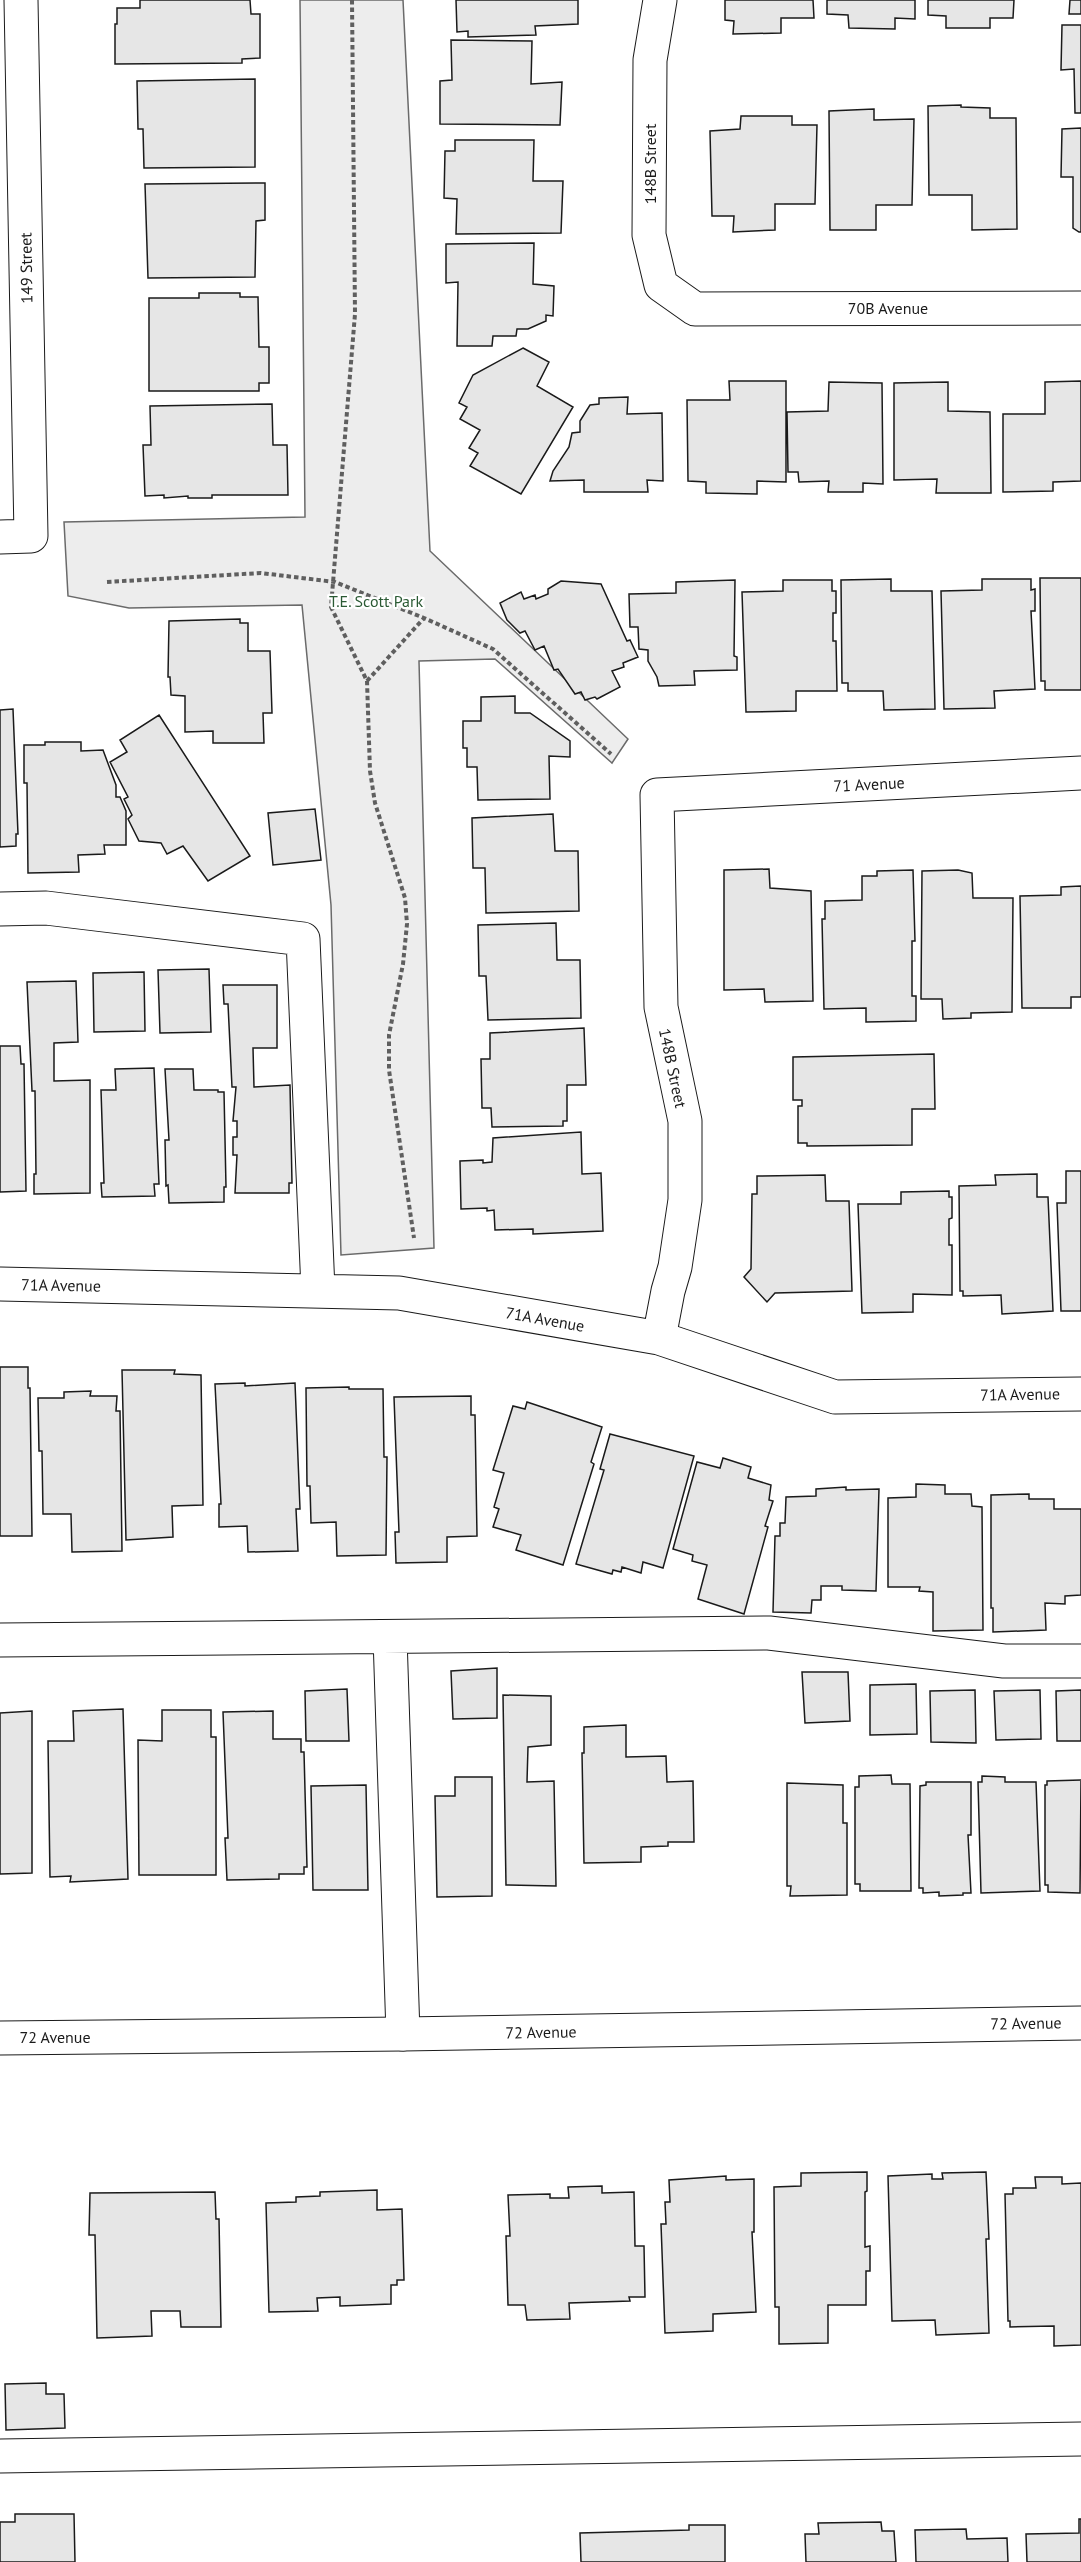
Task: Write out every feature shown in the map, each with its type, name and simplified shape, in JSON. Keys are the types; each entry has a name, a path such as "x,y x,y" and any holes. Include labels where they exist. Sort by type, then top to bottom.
{"street":[{"name":"149 Street","path":"16,537 21,0"},
{"name":"148B Street","path":"660,0 650,60 649,235 661,285 695,309"},
{"name":"70B Avenue","path":"695,309 1081,308"},
{"name":"71 Avenue","path":"657,795 1081,773"},
{"name":"148B Street","path":"657,795 661,1007 685,1121 685,1200 675,1268 659,1338"},
{"path":"0,909 46,908 303,939 318,1290"},
{"name":"71A Avenue","path":"0,1284 399,1293 659,1338 835,1396 1081,1394"},
{"path":"0,1640 769,1633 1004,1661 1081,1661"},
{"path":"390,1637 403,2034"},
{"name":"72 Avenue","path":"0,2038 1081,2023"},
{"path":"0,2456 1081,2439"}],"path":[{"path":"352,0 355,315 331,607 368,681 370,771 375,803 405,898 407,924 403,964 389,1035 389,1070 414,1238"},
{"path":"107,582 261,573 334,582 493,649 611,754"},
{"path":"368,681 424,618"}],"shaded area":[{"name":"T.E. Scott Park","path":"300,0 403,0 430,551 628,739 612,763 495,659 419,661 434,1248 341,1255 331,905 302,605 129,608 68,596 64,522 305,517"}],"building":[{"path":"140,0 250,0 251,14 260,14 260,58 242,59 242,63 115,64 117,8 140,8"},
{"path":"456,0 578,0 578,24 535,26 536,35 468,37 468,31 457,32"},
{"path":"725,0 813,0 814,18 781,18 781,33 733,34 734,21 725,20"},
{"path":"827,0 915,0 915,19 895,18 895,29 849,28 848,15 827,14"},
{"path":"928,0 1014,0 1013,18 990,18 990,28 946,28 946,16 928,15"},
{"path":"1070,0 1081,0 1081,14 1069,14"},
{"path":"1062,25 1081,25 1081,113 1075,113 1074,69 1061,70"},
{"path":"451,40 532,41 531,84 562,82 560,125 440,124 440,81 452,80"},
{"path":"255,79 255,167 144,168 143,129 138,129 137,81"},
{"path":"961,105 961,107 990,108 990,118 1016,118 1017,229 972,230 972,195 929,195 928,106"},
{"path":"874,109 874,120 914,119 912,205 876,205 876,230 830,230 829,111"},
{"path":"741,116 792,116 792,125 817,125 815,204 775,204 775,230 733,232 734,216 712,216 710,131 740,129"},
{"path":"1081,128 1081,232 1079,232 1073,228 1073,177 1061,177 1062,129"},
{"path":"455,140 534,140 533,181 563,181 561,233 456,234 457,199 444,198 445,151 455,151"},
{"path":"265,183 265,220 256,221 255,277 148,278 145,184"},
{"path":"534,243 533,284 554,286 553,316 546,315 546,321 528,329 517,329 516,336 493,336 492,346 457,346 458,282 446,283 446,244"},
{"path":"199,293 240,293 240,297 258,297 259,347 269,347 269,383 259,383 259,391 149,391 149,298 199,298"},
{"path":"523,348 549,362 537,386 573,407 521,494 470,466 478,453 469,448 480,430 460,419 467,407 459,403 473,375"},
{"path":"729,381 786,381 786,482 757,481 757,494 706,493 706,482 688,481 687,400 730,400"},
{"path":"1081,381 1081,481 1053,482 1053,491 1003,492 1003,414 1045,414 1045,382"},
{"path":"829,382 882,383 883,484 863,483 863,492 828,492 829,481 799,482 798,472 788,472 787,412 828,411"},
{"path":"948,382 948,411 990,412 991,493 936,493 937,479 894,480 894,383"},
{"path":"628,397 627,414 662,413 663,481 647,480 648,492 584,492 584,480 550,481 553,471 569,447 572,433 580,432 580,421 590,405 599,404 599,398"},
{"path":"272,404 273,445 287,445 288,495 212,495 212,498 145,496 143,445 151,445 150,406"},
{"path":"1040,578 1081,578 1081,690 1045,690 1045,681 1041,681"},
{"path":"891,579 891,591 932,591 935,709 884,710 883,691 848,691 848,683 842,683 841,580"},
{"path":"982,579 1031,579 1031,590 1035,589 1035,611 1031,611 1035,689 994,691 995,708 944,709 941,591 982,590"},
{"path":"735,580 734,656 737,657 737,670 694,671 695,685 659,686 648,661 648,650 639,649 638,627 630,627 629,594 676,593 676,582"},
{"path":"783,580 832,580 832,591 836,591 833,641 836,641 837,691 796,691 796,711 746,712 742,592 783,591"},
{"path":"561,581 601,584 627,641 630,640 638,657 623,663 624,667 612,671 620,687 597,699 595,697 585,700 581,692 575,694 558,669 554,670 544,646 535,650 525,631 520,633 507,620 500,603 521,592 524,599 535,595 536,599 548,594 548,589"},
{"path":"240,619 240,623 248,623 248,651 270,651 272,713 263,713 264,743 213,743 213,731 185,732 185,696 171,695 170,677 168,677 169,621"},
{"path":"515,696 515,713 530,713 570,741 570,757 549,756 550,799 478,800 477,767 467,767 467,748 463,748 463,721 481,721 481,697"},
{"path":"13,709 18,834 16,834 16,846 0,847 0,710"},
{"path":"159,715 250,856 208,881 183,846 167,854 161,843 139,841 128,819 132,815 124,799 128,797 110,762 127,752 120,740"},
{"path":"45,742 81,742 81,751 103,750 116,785 116,797 120,797 126,811 126,845 104,845 105,854 78,855 79,872 28,873 27,783 24,783 24,745 45,745"},
{"path":"315,809 321,860 273,865 268,813"},
{"path":"553,814 555,851 578,851 579,911 486,913 485,868 473,868 472,818"},
{"path":"769,869 770,888 811,891 813,1001 765,1002 764,989 724,990 724,870"},
{"path":"913,870 915,941 912,941 912,996 916,996 916,1021 866,1022 866,1008 824,1009 822,919 825,919 825,901 862,900 862,876 877,876 877,871"},
{"path":"958,870 972,873 973,898 1013,898 1012,1012 971,1013 971,1018 943,1019 942,999 921,999 922,871"},
{"path":"1081,886 1081,997 1071,997 1071,1008 1022,1008 1020,896 1061,895 1061,887"},
{"path":"556,923 557,960 580,960 581,1018 488,1020 486,976 479,976 478,925"},
{"path":"209,969 211,1032 160,1033 158,970"},
{"path":"144,972 145,1031 94,1032 93,973"},
{"path":"76,981 78,1042 54,1043 54,1081 90,1080 90,1193 34,1194 34,1174 36,1174 35,1091 32,1091 27,982"},
{"path":"223,985 277,985 277,1048 253,1048 254,1087 290,1085 292,1183 289,1183 289,1193 235,1193 237,1155 233,1155 233,1137 237,1137 237,1121 233,1121 236,1087 232,1087 228,1004 224,1004"},
{"path":"584,1028 586,1085 567,1085 567,1121 563,1121 563,1126 492,1127 491,1108 482,1108 481,1059 490,1059 490,1033"},
{"path":"0,1046 20,1046 21,1064 24,1064 26,1191 0,1192"},
{"path":"934,1054 935,1109 912,1109 912,1145 807,1146 807,1143 798,1143 798,1106 802,1106 802,1100 793,1100 793,1057"},
{"path":"154,1068 159,1184 154,1184 155,1196 102,1197 101,1183 104,1183 101,1090 116,1090 115,1069"},
{"path":"165,1069 193,1069 194,1090 224,1092 226,1187 224,1187 224,1202 169,1203 168,1185 166,1186 165,1140 169,1140"},
{"path":"581,1132 582,1174 601,1173 603,1231 533,1234 533,1229 495,1230 494,1210 461,1209 460,1161 492,1162 493,1138"},
{"path":"1066,1171 1081,1171 1081,1311 1061,1311 1057,1203 1066,1203"},
{"path":"1037,1174 1037,1197 1048,1197 1053,1311 1002,1314 1001,1295 963,1296 963,1291 960,1291 959,1186 996,1185 995,1175"},
{"path":"825,1175 826,1201 849,1201 852,1291 775,1293 767,1302 744,1277 751,1269 752,1194 757,1194 757,1176"},
{"path":"949,1191 949,1197 952,1197 949,1245 952,1245 952,1295 913,1294 913,1312 862,1313 858,1204 901,1204 901,1192"},
{"path":"0,1367 28,1367 32,1536 0,1536"},
{"path":"122,1370 175,1370 174,1374 201,1375 203,1505 172,1506 173,1537 126,1540"},
{"path":"245,1383 245,1386 295,1383 300,1509 296,1509 298,1551 248,1552 247,1526 219,1527 219,1504 221,1504 215,1384"},
{"path":"349,1387 349,1389 383,1389 384,1457 387,1457 386,1555 337,1556 336,1522 311,1523 310,1486 307,1486 306,1388"},
{"path":"91,1391 90,1396 117,1396 116,1411 120,1411 122,1551 72,1552 71,1514 43,1514 38,1398 64,1398 64,1392"},
{"path":"471,1396 471,1415 475,1415 477,1536 447,1537 447,1562 396,1563 395,1532 399,1532 394,1397"},
{"path":"527,1402 602,1427 591,1462 594,1464 563,1565 516,1550 521,1535 493,1527 499,1509 494,1507 504,1473 493,1470 513,1406 525,1409"},
{"path":"610,1434 694,1456 663,1568 643,1562 641,1573 622,1567 621,1572 613,1570 612,1574 576,1564 604,1470 600,1469"},
{"path":"723,1458 751,1467 748,1478 771,1485 769,1500 773,1501 765,1526 768,1527 744,1614 698,1599 707,1565 692,1561 693,1555 673,1549 697,1462 720,1468"},
{"path":"916,1484 945,1485 945,1494 971,1494 972,1506 982,1507 983,1630 933,1631 933,1592 919,1591 920,1587 888,1587 888,1498 916,1497"},
{"path":"846,1487 846,1490 879,1489 876,1591 842,1590 842,1586 821,1586 821,1600 812,1600 811,1613 773,1612 775,1536 780,1536 780,1523 785,1523 786,1497 816,1496 816,1489"},
{"path":"1029,1494 1029,1499 1054,1499 1054,1509 1081,1509 1081,1595 1065,1596 1065,1604 1045,1603 1046,1630 993,1632 991,1495"},
{"path":"497,1668 497,1718 453,1719 451,1671"},
{"path":"802,1672 848,1672 850,1721 805,1723"},
{"path":"916,1684 917,1734 870,1735 870,1685"},
{"path":"347,1689 349,1741 306,1741 305,1691"},
{"path":"975,1690 976,1743 931,1742 930,1691"},
{"path":"1040,1690 1041,1739 996,1740 994,1691"},
{"path":"1081,1690 1081,1741 1057,1741 1056,1691"},
{"path":"503,1695 551,1696 551,1745 528,1747 527,1782 554,1781 556,1886 506,1885"},
{"path":"123,1709 128,1879 70,1882 71,1876 50,1877 48,1741 74,1741 73,1711"},
{"path":"162,1710 211,1710 211,1737 216,1737 216,1875 139,1875 138,1740 162,1741"},
{"path":"32,1711 32,1873 0,1874 0,1713"},
{"path":"273,1711 273,1739 301,1739 301,1752 304,1752 307,1867 304,1867 304,1874 279,1874 279,1879 227,1880 225,1838 228,1838 223,1712"},
{"path":"626,1725 626,1757 666,1756 667,1782 693,1781 694,1842 668,1842 668,1846 641,1847 641,1862 584,1863 582,1753 584,1753 584,1727"},
{"path":"891,1775 892,1784 910,1784 911,1891 860,1891 860,1884 855,1884 855,1787 859,1787 859,1776"},
{"path":"982,1776 1005,1777 1005,1782 1036,1782 1040,1891 981,1893 978,1782 982,1782"},
{"path":"455,1777 492,1777 492,1896 437,1897 435,1796 455,1796"},
{"path":"1081,1780 1080,1893 1048,1892 1048,1885 1045,1885 1045,1785 1047,1781"},
{"path":"926,1782 971,1782 971,1835 968,1835 971,1893 939,1896 939,1892 923,1893 923,1888 919,1888 920,1786 926,1785"},
{"path":"787,1783 843,1785 843,1823 847,1823 847,1895 790,1896 791,1886 787,1886"},
{"path":"366,1785 368,1890 313,1890 311,1786"},
{"path":"867,2172 865,2247 870,2246 870,2271 866,2271 866,2305 828,2305 828,2343 779,2344 779,2307 775,2307 774,2187 801,2186 801,2173"},
{"path":"986,2172 989,2333 936,2335 935,2320 892,2321 888,2176 932,2174 932,2179 943,2179 942,2173"},
{"path":"726,2176 726,2180 754,2179 754,2232 752,2232 756,2312 713,2314 713,2331 665,2333 661,2224 666,2224 665,2202 670,2202 669,2180"},
{"path":"1035,2177 1062,2177 1062,2184 1081,2183 1081,2345 1054,2346 1054,2326 1010,2327 1010,2321 1008,2321 1005,2194 1013,2194 1013,2188 1036,2188"},
{"path":"602,2186 602,2193 634,2192 635,2246 644,2246 645,2297 629,2297 630,2301 569,2303 570,2319 527,2320 525,2305 508,2305 506,2236 510,2236 508,2195 550,2194 550,2198 569,2198 568,2187"},
{"path":"377,2190 377,2210 402,2209 404,2280 397,2280 397,2285 391,2285 391,2304 340,2306 340,2297 317,2298 318,2311 269,2312 266,2203 296,2202 296,2197 320,2196 320,2192"},
{"path":"215,2192 216,2219 219,2219 221,2327 181,2327 180,2311 151,2311 152,2336 97,2338 95,2235 89,2235 90,2193"},
{"path":"46,2383 46,2394 64,2394 65,2428 6,2430 5,2384"},
{"path":"15,2514 74,2514 75,2562 0,2562 0,2522 15,2522"},
{"path":"1079,2519 1081,2519 1081,2562 1027,2562 1026,2534 1079,2533"},
{"path":"881,2522 882,2531 894,2531 896,2562 806,2562 805,2534 819,2534 818,2523"},
{"path":"689,2525 725,2525 725,2562 581,2562 580,2533 689,2530"},
{"path":"966,2529 967,2539 1007,2538 1008,2562 916,2562 915,2530"}]}
